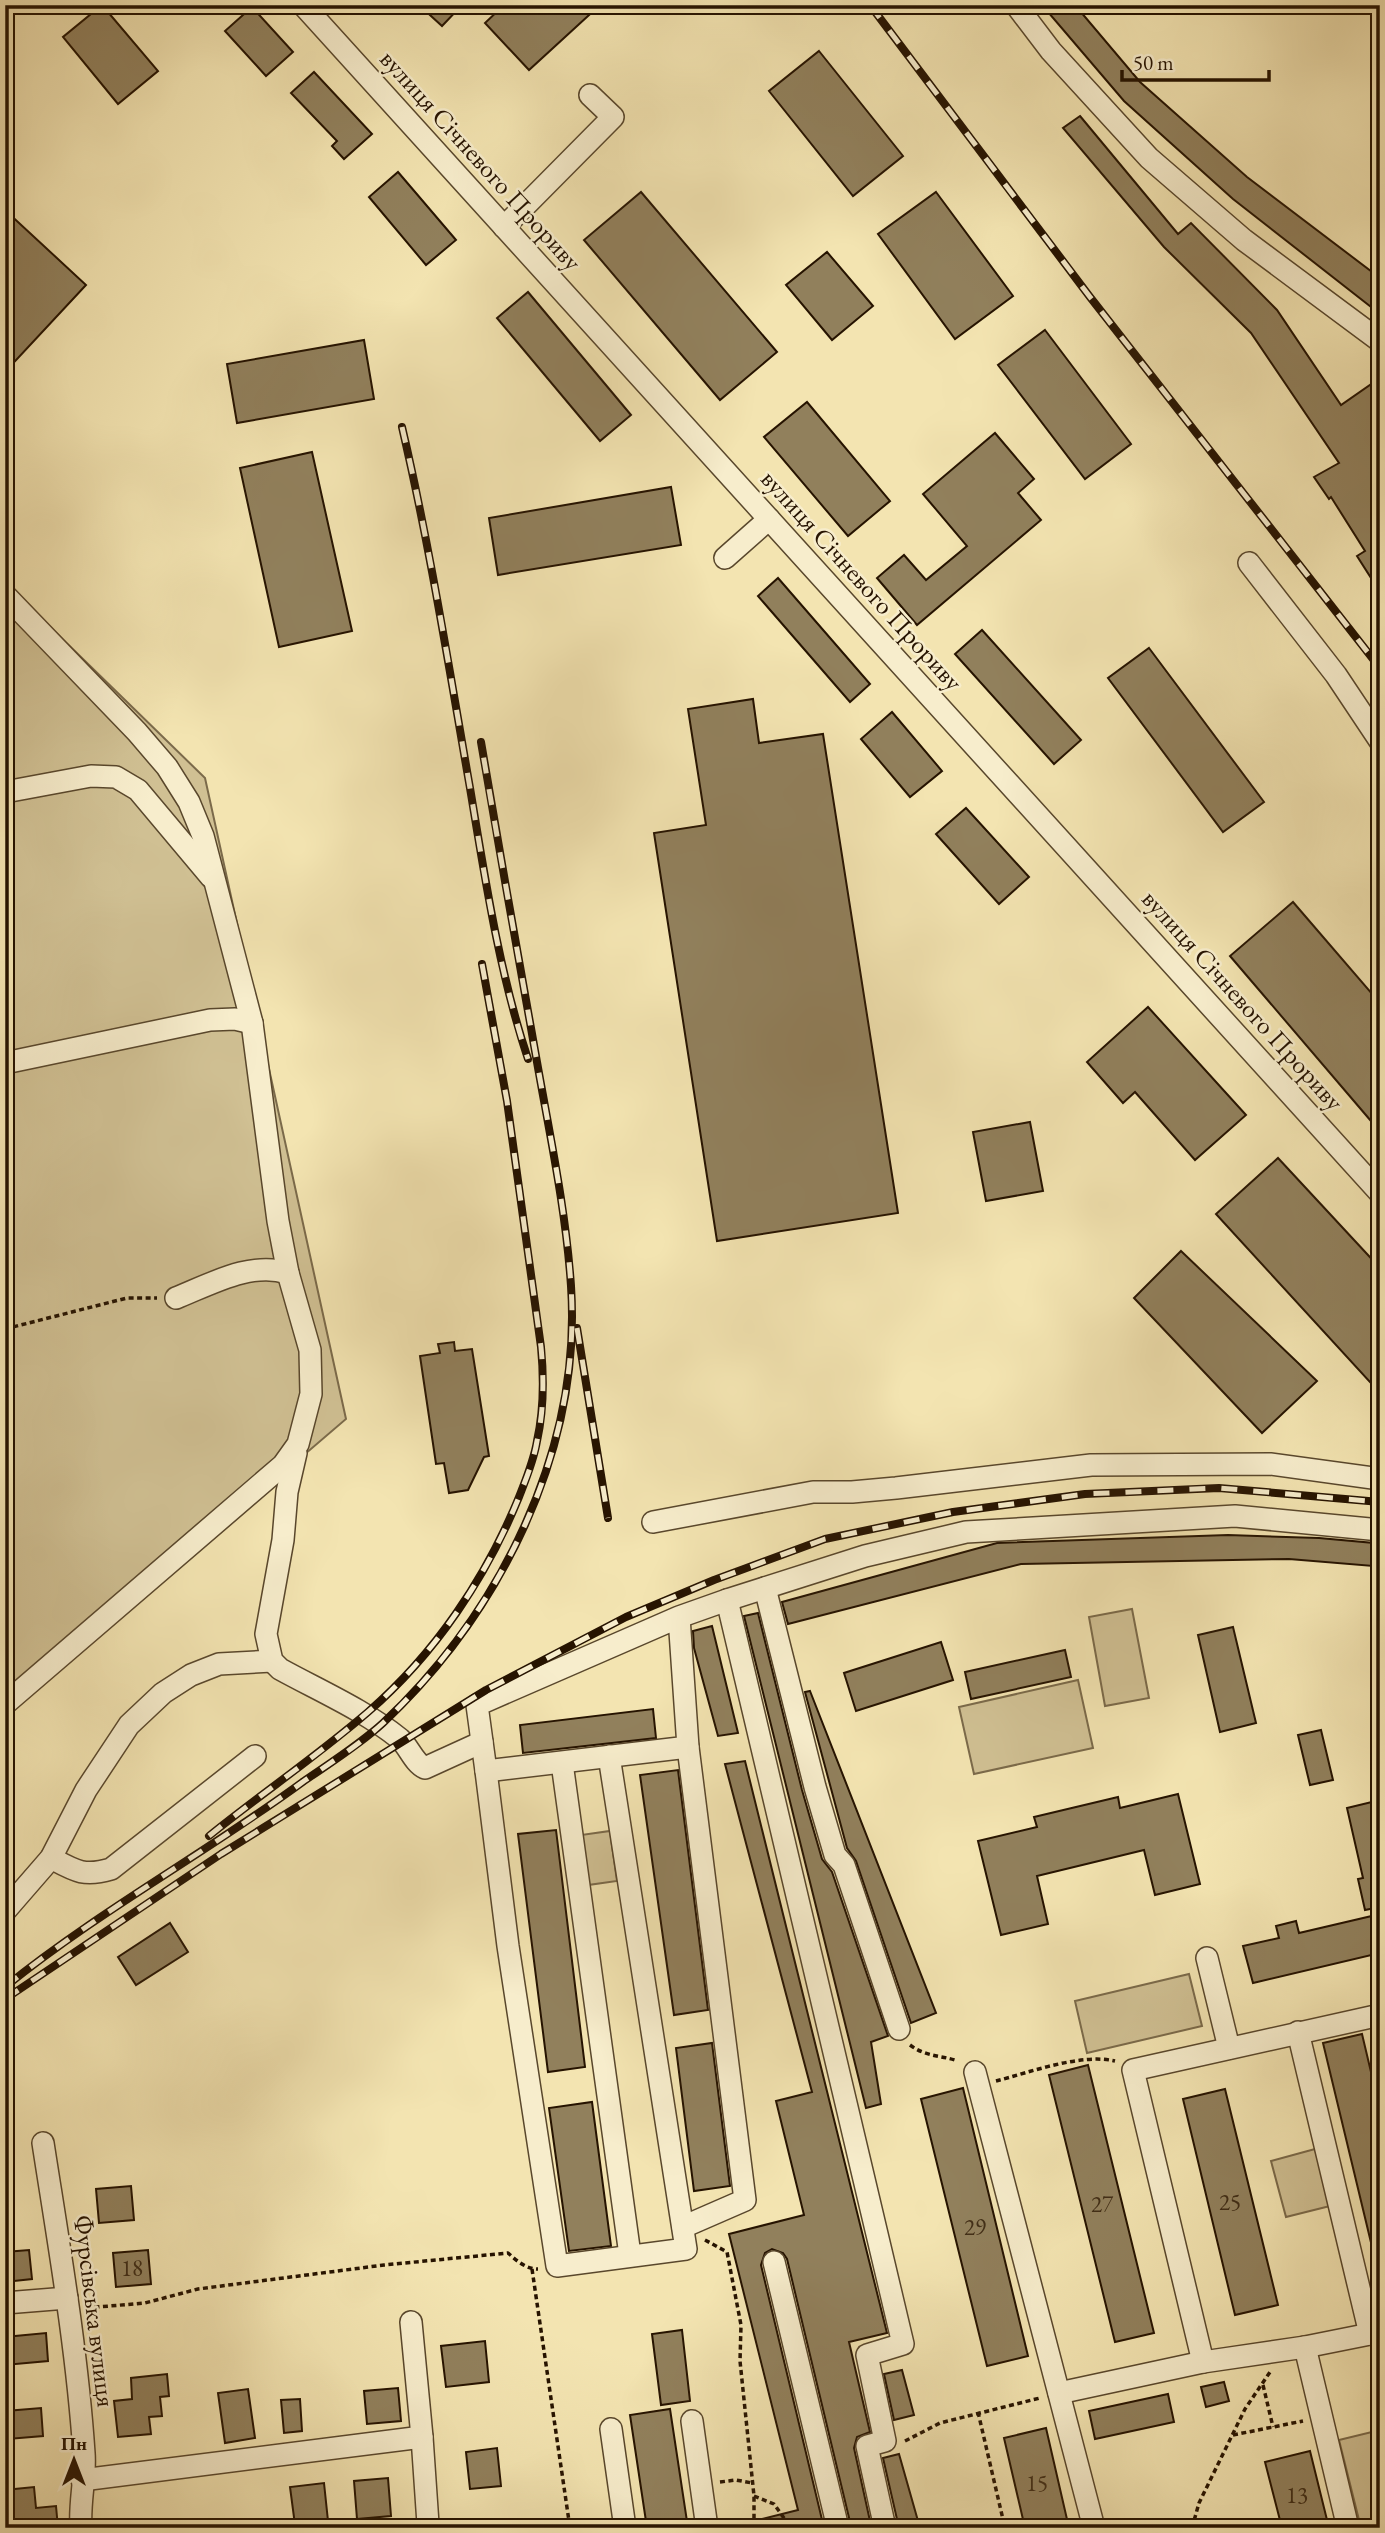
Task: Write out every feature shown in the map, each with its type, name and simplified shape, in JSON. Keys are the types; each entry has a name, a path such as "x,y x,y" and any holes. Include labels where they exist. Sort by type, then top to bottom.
{"street":[{"name":"вулиця Січневого Прориву","path":"303,5 1380,1192"},
{"path":"1016,5 1051,51 1149,159 1244,240 1380,341"},
{"path":"504,227 613,117 590,95"},
{"path":"725,558 769,519"},
{"path":"1249,563 1336,675 1380,741"},
{"path":"5,595 137,732 167,767 189,802 203,836 252,1023 278,1221 310,1350 311,1394 287,1492 283,1539 266,1634 272,1661 280,1669 364,1715 402,1741 420,1766 425,1768 482,1742"},
{"path":"5,792 91,776 116,777 138,790 216,884"},
{"path":"5,1063 211,1020 235,1019 252,1023"},
{"path":"176,1298 258,1269 275,1269 289,1273"},
{"path":"5,1704 283,1465 298,1444"},
{"path":"653,1521 813,1492 896,1488 1091,1465 1270,1464 1380,1479"},
{"path":"609,1756 685,2249 558,2266 508,1947 477,1705 679,1617 727,1600 866,1556 966,1532 1235,1516 1380,1530"},
{"path":"765,1588 828,1832 835,1855 844,1865 899,2029"},
{"path":"727,1600 903,2344 867,2355 885,2441 867,2445 885,2528"},
{"path":"679,1617 688,1747 745,2200 683,2227"},
{"path":"5,1911 51,1858 86,1790 129,1725 163,1693 191,1675 219,1664 272,1661"},
{"path":"486,1771 688,1747"},
{"path":"51,1858 79,1873 96,1873 111,1868 255,1756"},
{"path":"562,1763 630,2255"},
{"path":"1207,1958 1229,2048"},
{"path":"1202,2362 1133,2070 1380,2015"},
{"path":"1059,2393 1202,2362 1295,2349 1375,2333 1298,2032"},
{"path":"977,2079 1094,2528"},
{"name":"Фурсівська вулиця","path":"43,2143 68,2304 85,2456 79,2509 81,2528"},
{"path":"774,2262 838,2528"},
{"path":"5,2303 68,2304"},
{"path":"411,2322 428,2524"},
{"path":"1295,2349 1322,2417 1348,2528"},
{"path":"692,2421 707,2528"},
{"path":"611,2429 625,2528"},
{"path":"82,2480 422,2437"}],"path":[{"path":"5,1329 127,1298 176,1298"},
{"path":"899,2029 907,2042 919,2051 934,2057 964,2062 977,2079 1102,2058 1133,2070"},
{"path":"683,2227 727,2252 741,2325 740,2361 754,2496 754,2528"},
{"path":"68,2304 145,2303 198,2288 508,2253 532,2269 558,2266"},
{"path":"532,2269 570,2528"},
{"path":"1192,2528 1199,2503 1245,2409 1262,2383 1295,2349"},
{"path":"1262,2383 1273,2427"},
{"path":"898,2445 940,2423 1059,2393"},
{"path":"978,2412 1005,2528"},
{"path":"1233,2435 1322,2417"},
{"path":"701,2484 736,2480 752,2483"},
{"path":"754,2496 774,2504 791,2528"}],"shaded area":[{"path":"5,583 205,778 346,1419 5,1712"},
{"path":"1132,1609 1149,1698 1105,1706 1089,1617"},
{"path":"1078,1680 1093,1748 974,1774 959,1707"},
{"path":"610,1831 617,1881 588,1885 581,1835"},
{"path":"1189,1974 1202,2026 1087,2053 1075,2001"},
{"path":"1315,2149 1330,2206 1286,2217 1271,2161"},
{"path":"1380,2430 1380,2528 1361,2528 1339,2440"}],"building":[{"path":"102,5 158,71 118,104 63,37"},
{"path":"419,5 462,5 442,26"},
{"path":"504,5 600,5 529,70 485,23"},
{"path":"1042,5 1075,5 1140,82 1247,177 1380,278 1380,314 1233,199 1124,101"},
{"path":"252,7 293,52 266,76 225,31"},
{"path":"819,51 903,156 853,196 769,91"},
{"path":"314,72 372,134 344,159 332,146 337,141 291,93"},
{"path":"1080,116 1178,234 1191,223 1277,310 1341,405 1380,378 1380,592 1357,556 1365,551 1331,497 1329,499 1314,477 1339,463 1251,333 1164,247 1063,128"},
{"path":"398,172 456,240 426,265 369,197"},
{"path":"641,192 777,352 720,400 584,240"},
{"path":"936,192 1013,296 955,339 878,234"},
{"path":"5,210 86,285 5,372"},
{"path":"827,252 873,306 832,340 786,285"},
{"path":"528,292 631,415 600,441 497,318"},
{"path":"1045,330 1131,444 1085,479 998,365"},
{"path":"364,340 374,399 237,423 227,364"},
{"path":"807,402 890,501 848,536 764,437"},
{"path":"995,433 1034,479 1018,493 1041,520 917,625 877,578 904,555 926,580 967,546 923,494"},
{"path":"312,452 352,631 279,647 240,468"},
{"path":"671,487 681,545 498,575 489,518"},
{"path":"778,578 870,684 850,702 758,596"},
{"path":"982,630 1081,740 1054,764 955,654"},
{"path":"1149,648 1264,802 1223,832 1108,678"},
{"path":"753,699 759,743 823,734 898,1213 717,1241 654,833 706,825 688,709"},
{"path":"892,712 942,771 910,797 861,739"},
{"path":"966,808 1029,877 999,904 936,834"},
{"path":"1293,902 1380,1003 1380,1114 1371,1121 1230,956"},
{"path":"1148,1007 1246,1115 1195,1160 1135,1092 1123,1103 1087,1062"},
{"path":"1030,1122 1043,1191 986,1201 973,1132"},
{"path":"1278,1158 1380,1268 1380,1393 1216,1214"},
{"path":"1181,1251 1317,1381 1262,1433 1134,1298"},
{"path":"454,1342 455,1351 472,1349 489,1456 484,1457 468,1490 449,1493 444,1463 436,1464 420,1356 440,1353 438,1344"},
{"path":"1228,1535 1374,1543 1373,1566 1289,1559 1021,1564 788,1624 782,1602 997,1543"},
{"path":"758,1613 822,1859 832,1872 888,2036 871,2042 881,2104 866,2108 744,1616"},
{"path":"712,1626 738,1733 718,1736 694,1648 693,1631"},
{"path":"1233,1627 1256,1723 1220,1732 1198,1635"},
{"path":"941,1642 953,1680 856,1711 844,1673"},
{"path":"1065,1650 1071,1677 971,1699 965,1672"},
{"path":"810,1691 936,2013 911,2023 856,1861 847,1848 805,1692"},
{"path":"653,1709 656,1738 523,1753 520,1725"},
{"path":"1321,1730 1333,1780 1310,1785 1298,1735"},
{"path":"745,1761 887,2333 849,2342 870,2432 857,2437 854,2448 870,2521 851,2526 787,2259 783,2253 772,2249 765,2253 761,2265 824,2528 751,2528 750,2522 798,2510 729,2234 804,2215 776,2101 812,2092 725,1764"},
{"path":"678,1770 708,2010 674,2015 640,1775"},
{"path":"1178,1794 1200,1884 1155,1895 1144,1850 1037,1876 1048,1924 1001,1935 978,1841 1037,1827 1034,1817 1118,1797 1120,1808"},
{"path":"1380,1800 1380,1907 1365,1910 1358,1879 1363,1878 1347,1808"},
{"path":"556,1830 585,2067 548,2072 518,1834"},
{"path":"1376,1915 1380,1931 1380,1953 1253,1983 1243,1946 1279,1938 1276,1926 1296,1921 1299,1933"},
{"path":"170,1923 188,1952 136,1985 118,1957"},
{"path":"1362,2034 1380,2110 1380,2254 1374,2255 1323,2043"},
{"path":"712,2043 730,2186 694,2191 676,2048"},
{"path":"1088,2065 1154,2333 1115,2342 1049,2075"},
{"path":"963,2088 1028,2356 987,2366 921,2099"},
{"path":"1225,2089 1278,2305 1235,2315 1183,2099"},
{"path":"592,2102 611,2246 569,2251 549,2108"},
{"path":"131,2186 134,2220 99,2223 96,2189"},
{"path":"29,2250 32,2279 5,2282 5,2252"},
{"path":"148,2250 151,2284 116,2287 113,2253"},
{"path":"682,2330 690,2401 661,2405 652,2334"},
{"path":"46,2333 48,2361 5,2365 5,2337"},
{"path":"485,2341 489,2382 446,2387 441,2346"},
{"path":"902,2370 914,2415 894,2420 884,2374"},
{"path":"167,2374 169,2396 160,2397 162,2416 149,2417 151,2434 118,2437 114,2401 132,2399 131,2378"},
{"path":"1224,2382 1229,2401 1206,2407 1201,2387"},
{"path":"398,2388 401,2421 367,2424 364,2391"},
{"path":"248,2389 255,2438 225,2443 218,2393"},
{"path":"1168,2394 1174,2422 1095,2439 1089,2411"},
{"path":"300,2399 302,2431 284,2433 281,2400"},
{"path":"41,2408 43,2436 8,2439 6,2411"},
{"path":"670,2409 688,2528 647,2528 630,2415"},
{"path":"1046,2428 1069,2528 1025,2528 1004,2438"},
{"path":"497,2448 501,2486 470,2489 466,2452"},
{"path":"1310,2451 1329,2528 1282,2528 1265,2462"},
{"path":"899,2454 920,2528 899,2528 883,2458"},
{"path":"388,2478 391,2516 357,2519 354,2481"},
{"path":"324,2483 328,2521 295,2525 290,2487"},
{"path":"34,2487 36,2508 56,2506 58,2528 5,2528 5,2490"}],"railway":[{"path":"870,5 1090,297 1380,668"},
{"path":"402,427 439,608 494,925 509,993 528,1059"},
{"path":"5,1987 115,1907 344,1754 383,1723 425,1679 463,1631 497,1580 525,1525 547,1467 563,1408 571,1347 571,1286 557,1174 481,742"},
{"path":"209,1836 368,1712 437,1640 491,1557 532,1462 542,1406 541,1347 507,1101 482,964"},
{"path":"577,1328 608,1518"},
{"path":"5,1999 221,1854 486,1690 626,1617 714,1580 825,1539 953,1512 1085,1494 1219,1488 1380,1502"}]}
